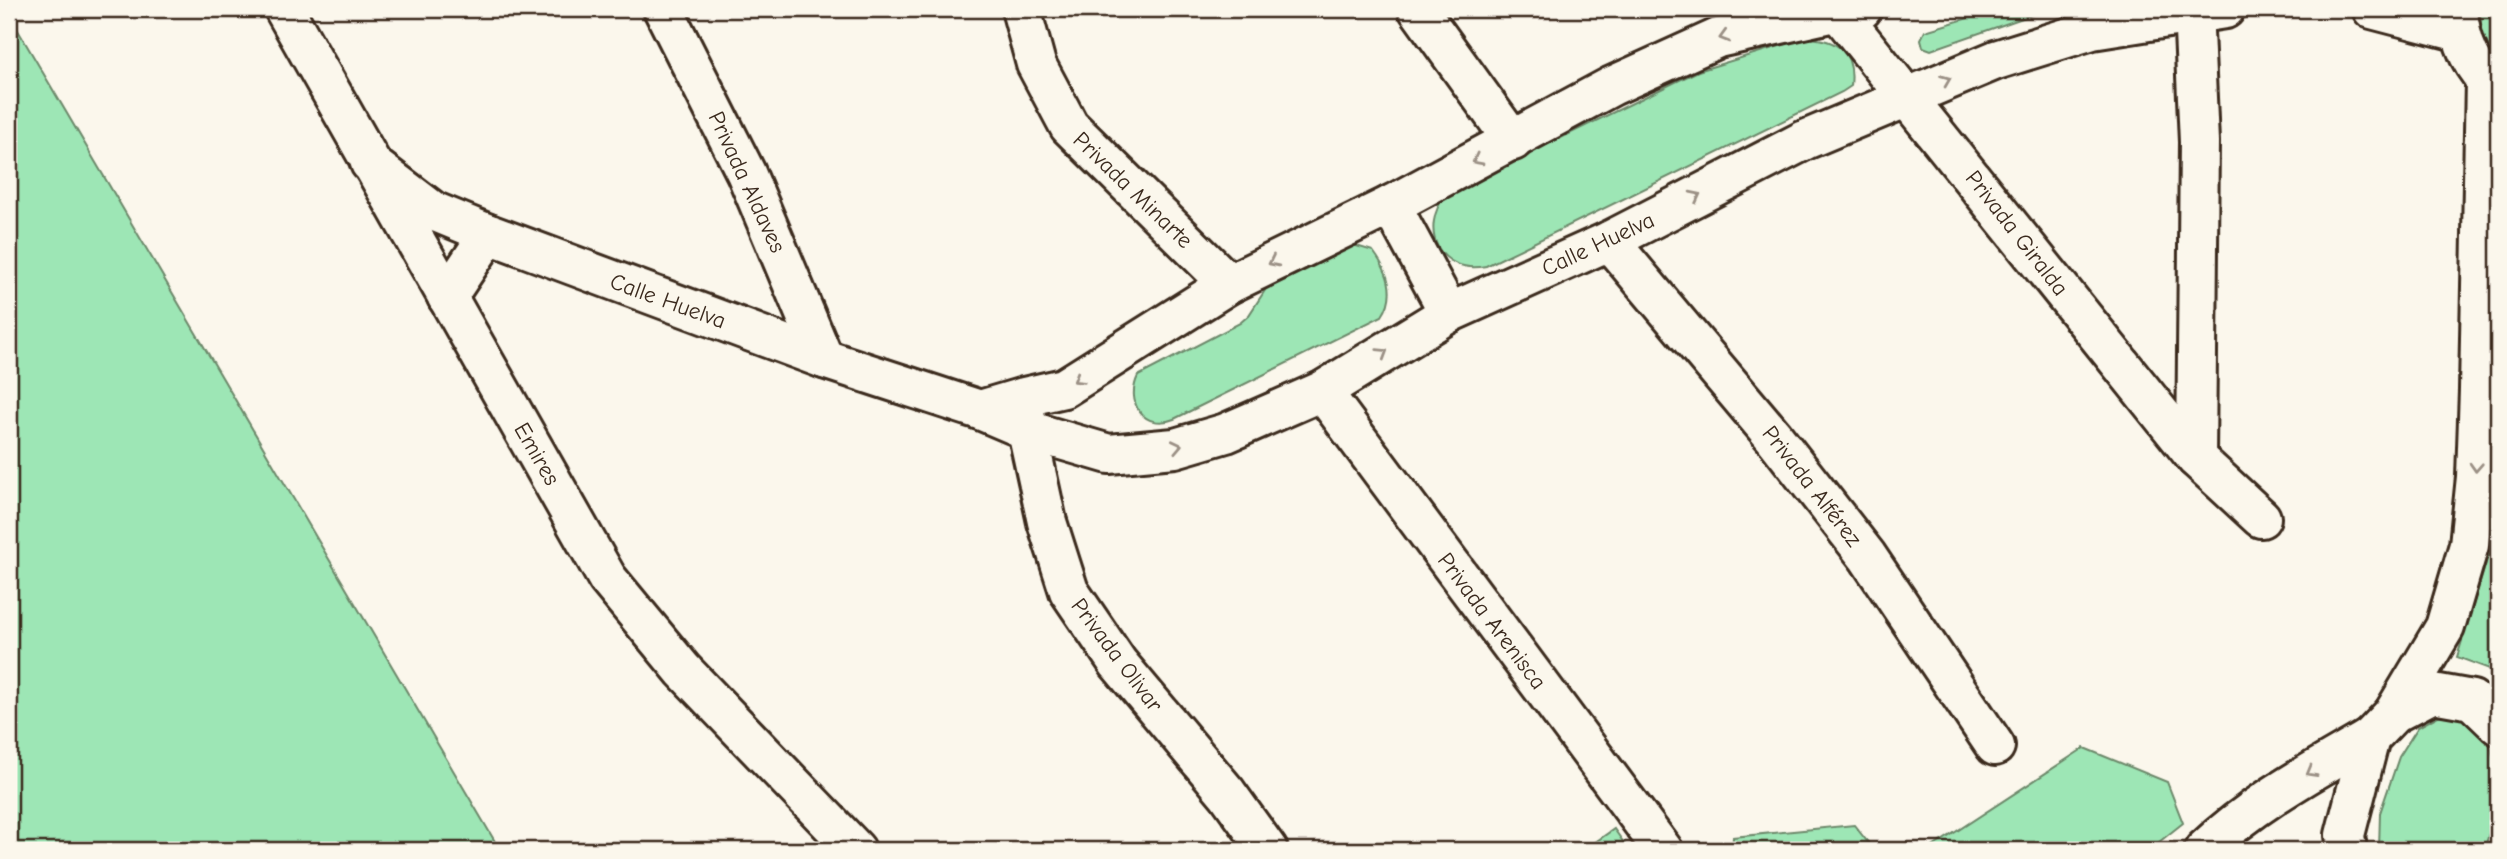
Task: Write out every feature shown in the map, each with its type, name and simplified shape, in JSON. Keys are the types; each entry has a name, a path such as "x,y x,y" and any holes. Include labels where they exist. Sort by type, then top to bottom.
{"street":[{"name":"Emires","path":"284,9 607,578 683,670 856,850"},
{"name":"Privada Aldaves","path":"663,9 746,173 824,359"},
{"name":"Privada Minarte","path":"1021,9 1036,64 1069,126 1229,284"},
{"path":"1418,9 1513,141"},
{"path":"2347,850 2345,835 2381,726 2445,627 2469,545 2476,477 2491,86 2471,61 2459,21 2372,9"},
{"name":"Calle Huelva","path":"1026,413 1229,284 1391,205 1612,86 1718,38 1846,10"},
{"name":"Privada Giralda","path":"1846,10 1908,95 2196,458 2261,518"},
{"name":"Calle Huelva","path":"370,163 433,211 489,234 824,359 980,410 1026,413 1109,454 1175,448 1226,433 1322,391 1449,313 1609,241 1805,140 1908,95 1996,60 2092,30 2204,10"},
{"path":"2196,458 2199,142 2204,10"},
{"path":"1391,205 1449,313"},
{"path":"447,297 489,234"},
{"name":"Privada Alférez","path":"1609,241 1774,437 1858,545 1995,746"},
{"name":"Privada Arenisca","path":"1322,391 1663,850"},
{"name":"Privada Olivar","path":"1026,413 1047,522 1069,591 1118,663 1227,793 1268,850"},
{"path":"2204,850 2217,837 2301,777 2433,694 2472,700 2498,725"}],"green space":[{"path":"1998,9 2054,9 1931,50 1923,47 1921,39 1925,31"},
{"path":"2480,9 2498,9 2498,68 2481,30"},
{"path":"9,15 500,850 9,850"},
{"path":"1806,38 1827,41 1842,50 1850,64 1851,86 1486,266 1456,264 1445,257 1438,247 1434,222 1446,194 1698,71"},
{"path":"1353,245 1373,251 1383,267 1390,291 1387,308 1382,316 1174,419 1154,421 1140,412 1134,396 1138,376 1240,323 1249,315 1271,281"},
{"path":"2498,491 2498,641 2492,670 2457,657 2486,563"},
{"path":"2459,711 2481,722 2496,770 2496,800 2484,850 2379,850 2380,813 2399,757 2418,727 2438,716"},
{"path":"2084,748 2167,782 2183,823 2149,850 1928,850"},
{"path":"1854,825 1874,850 1732,850 1733,837"},
{"path":"1614,829 1629,850 1584,850"}]}
